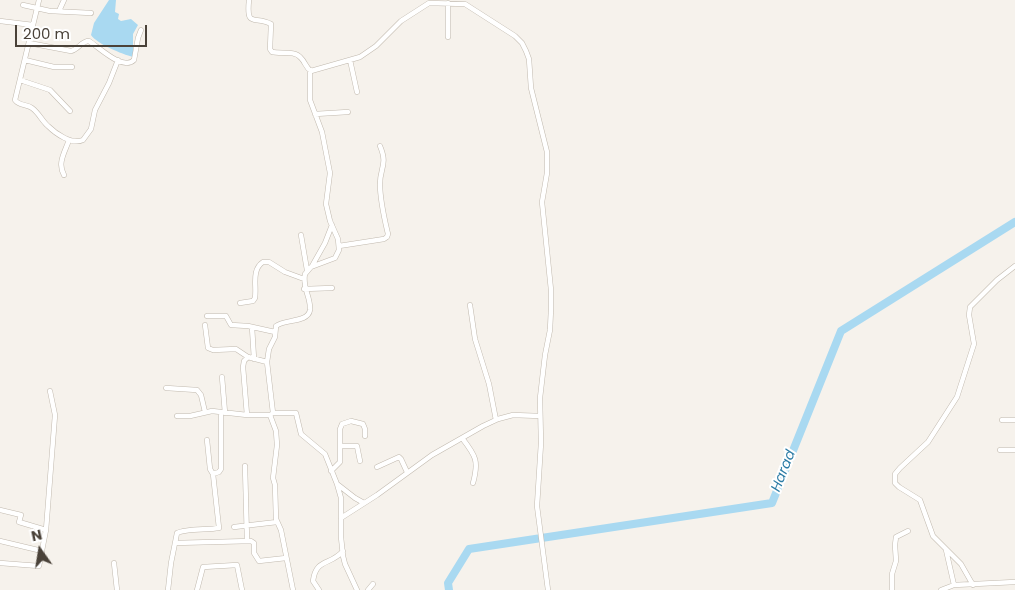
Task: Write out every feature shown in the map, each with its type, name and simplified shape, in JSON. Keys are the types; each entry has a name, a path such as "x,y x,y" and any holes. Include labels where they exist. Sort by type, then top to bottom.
{"street":[{"path":"39,0 16,101 35,110 48,127 69,140 78,142 86,136 91,129 95,110 118,60"},
{"path":"59,11 64,0"},
{"path":"248,0 247,12 249,17 271,24 270,49 272,52 297,54 303,59 306,68 310,70"},
{"path":"310,70 350,60 365,54 376,46 401,21 429,1 465,4 515,36 522,43 529,59 531,88 547,152 547,173 542,202 551,290 550,330 540,398 541,443 536,506 548,590"},
{"path":"448,3 448,37"},
{"path":"23,5 37,9 91,13"},
{"path":"0,21 34,25"},
{"path":"29,43 71,51 89,41 118,60 129,64 134,60 141,30"},
{"path":"25,60 54,67 72,68"},
{"path":"350,60 357,92"},
{"path":"309,268 335,258 339,246 326,204 330,172 322,132 310,100 310,70"},
{"path":"20,80 50,90 70,111"},
{"path":"315,114 348,112"},
{"path":"64,175 61,170 61,162 69,140"},
{"path":"339,246 387,238 380,182 384,161 380,146"},
{"path":"292,590 281,530 277,522 273,478 277,445 267,362 277,324 303,318 308,314 309,304 304,289 304,279 325,243 332,225"},
{"path":"301,235 309,268"},
{"path":"240,304 255,298 257,267 263,262 269,262 285,272 304,279"},
{"path":"973,585 960,564 932,536 920,500 895,483 895,474 928,442 957,397 974,344 969,314 970,307 997,280 1015,266"},
{"path":"304,289 332,288"},
{"path":"470,306 475,339 487,376 496,420"},
{"path":"207,316 226,316 231,325 275,332"},
{"path":"205,325 208,348 213,350 236,349 248,357 267,362"},
{"path":"252,327 254,359"},
{"path":"247,415 243,367 244,361 248,357"},
{"path":"213,474 220,472 221,469 222,377"},
{"path":"166,388 197,390 201,395 205,412"},
{"path":"0,563 39,566 46,530 55,415 50,391"},
{"path":"177,416 190,416 205,412 247,415 296,413 300,434 325,454 337,484 341,498 345,564 357,590"},
{"path":"341,518 432,455 496,420 513,415 540,416"},
{"path":"1002,420 1015,420"},
{"path":"331,471 340,462 340,429 344,422 362,424 365,428 365,436"},
{"path":"462,438 475,458 476,472 473,484"},
{"path":"168,590 170,563 176,535 179,531 219,528 207,440"},
{"path":"341,446 357,446 360,461"},
{"path":"1000,450 1015,450"},
{"path":"377,467 399,458 408,472"},
{"path":"245,466 247,540"},
{"path":"337,484 364,503"},
{"path":"0,510 21,515 19,522 46,530"},
{"path":"234,527 277,522"},
{"path":"892,590 892,574 896,560 894,545 896,537 908,531"},
{"path":"175,543 247,540 254,543 254,553 259,561 286,558"},
{"path":"0,541 42,551"},
{"path":"946,550 954,585"},
{"path":"319,590 313,581 316,568 321,563 328,562 340,555 343,551"},
{"path":"114,563 117,590"},
{"path":"197,590 203,567 237,565 242,590"},
{"path":"941,590 954,585 1015,582"},
{"path":"368,590 373,584"}],"water":[{"path":"109,0 116,0 115,12 119,14 118,19 121,21 131,19 138,25 133,34 133,57 104,45 91,35 94,23"}],"waterway":[{"name":"Harad","path":"449,590 448,583 469,549 772,503 841,331 1015,222"}]}
